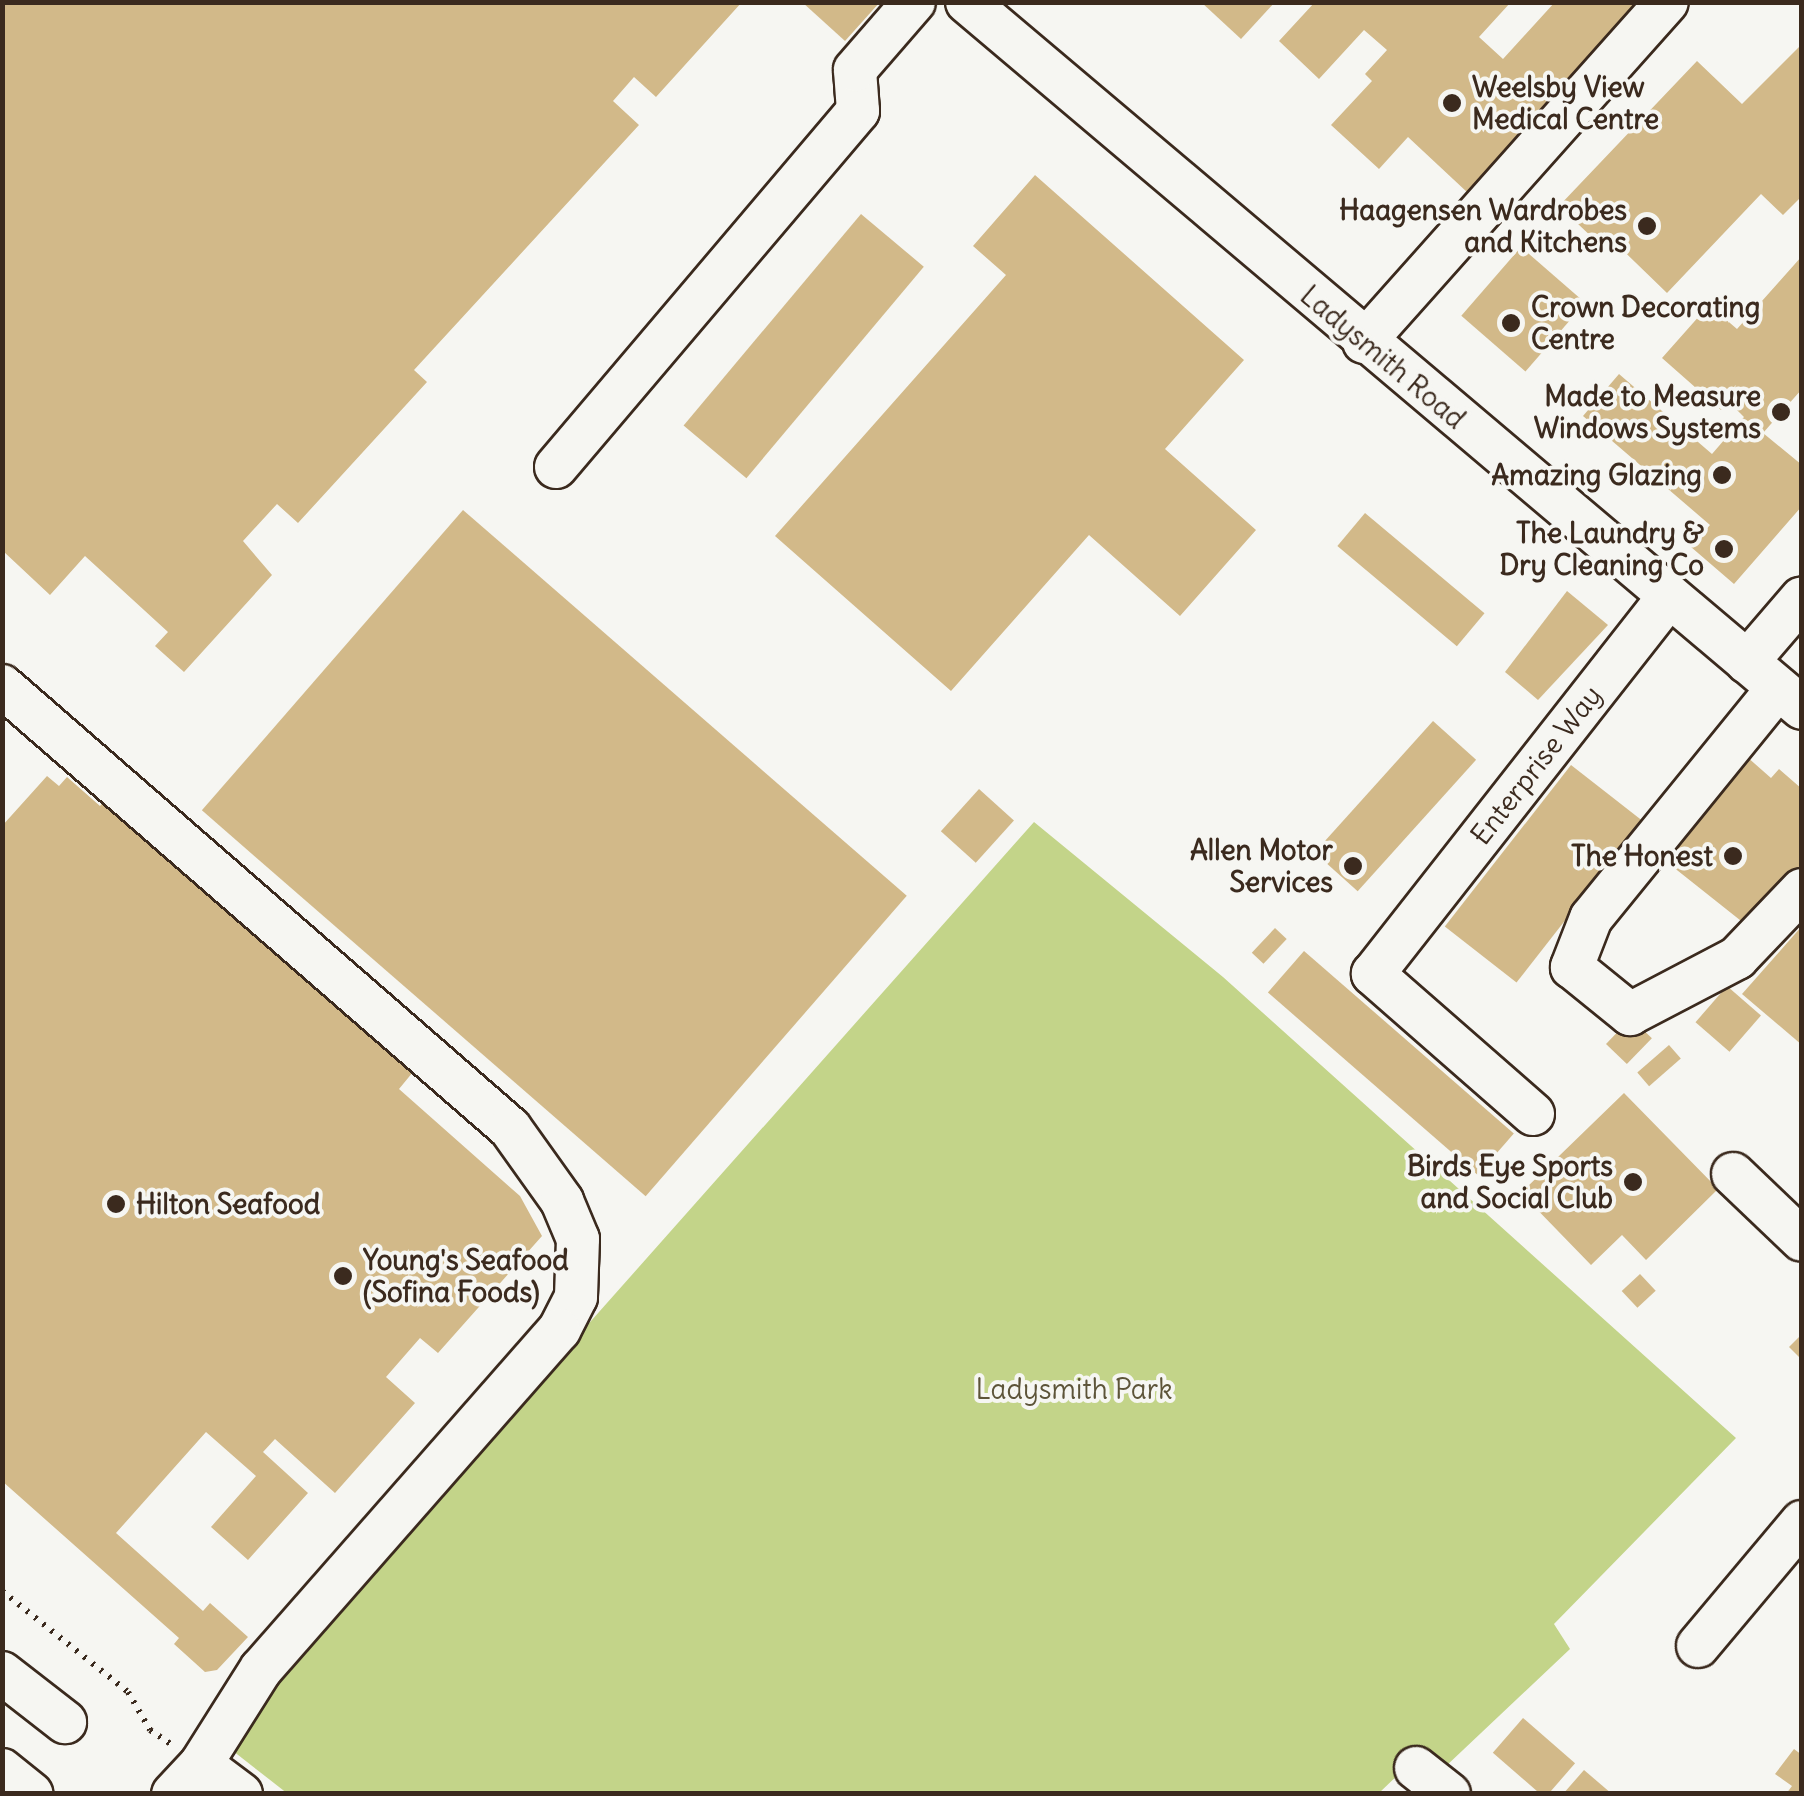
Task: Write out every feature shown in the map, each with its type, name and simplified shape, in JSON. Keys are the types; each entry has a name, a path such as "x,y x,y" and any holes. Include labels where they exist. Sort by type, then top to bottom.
{"street":[{"path":"556,468 858,112 854,70 914,2"},
{"name":"Ladysmith Road","path":"967,2 1364,342 1776,686"},
{"path":"1364,342 1667,2"},
{"name":"Enterprise Way","path":"1534,1114 1373,974 1668,596"},
{"path":"1802,598 1776,686 1592,918 1572,967 1630,1014 1737,958 1802,890"},
{"path":"2,686 253,910 510,1128 554,1189 578,1238 576,1297 558,1330 260,1669 187,1779 241,1794"},
{"path":"1733,1174 1802,1240"},
{"path":"1698,1646 1802,1522"},
{"path":"2,1673 65,1722"},
{"path":"2,1770 32,1794"}],"path":[{"path":"2,1591 128,1692 150,1730 187,1779"}],"green space":[{"name":"Ladysmith Park","path":"1034,822 1223,977 1736,1438 1554,1624 1570,1649 1445,1767 1425,1749 1379,1793 288,1794 219,1740"}],"building":[{"path":"3,2 742,2 656,97 634,77 613,101 639,125 414,370 427,382 298,523 277,504 243,541 272,575 184,672 155,646 168,632 85,556 50,595 3,551"},
{"path":"802,2 880,2 845,41"},
{"path":"1201,2 1275,2 1241,39"},
{"name":"Weelsby View Medical Centre","path":"1315,2 1511,2 1479,37 1503,59 1555,2 1645,2 1468,193 1408,137 1379,169 1331,125 1372,81 1365,74 1387,50 1364,30 1319,79 1279,41"},
{"path":"1802,44 1802,196 1783,215 1761,194 1667,293 1604,232 1596,241 1559,206 1697,61 1742,104"},
{"path":"1035,175 1244,360 1165,449 1256,530 1180,616 1089,535 951,691 775,536 1006,275 973,246"},
{"path":"861,214 924,267 746,478 684,425"},
{"path":"1521,247 1585,303 1525,371 1461,316"},
{"path":"1802,256 1802,389 1763,433 1802,465 1802,506 1734,584 1691,547 1710,525 1583,416 1619,374 1712,454 1744,417 1729,402 1721,410 1662,358 1709,305 1737,329"},
{"path":"463,510 907,896 646,1196 202,810"},
{"path":"1365,513 1485,613 1457,646 1337,546"},
{"path":"1567,591 1608,625 1538,700 1505,672"},
{"path":"1433,721 1476,760 1358,891 1315,853"},
{"path":"1746,756 1771,778 1779,769 1802,789 1802,881 1755,932 1658,855"},
{"path":"1571,765 1643,821 1516,983 1445,927"},
{"path":"47,776 59,786 67,777 100,806 107,798 413,1072 399,1089 520,1196 542,1236 438,1353 420,1338 386,1377 415,1403 335,1493 275,1439 263,1452 308,1493 248,1560 211,1527 256,1476 206,1432 116,1533 203,1611 210,1603 248,1637 217,1670 205,1672 174,1644 179,1638 2,1481 2,826"},
{"path":"979,789 1014,820 976,863 941,831"},
{"path":"1802,926 1802,1045 1742,994"},
{"path":"1275,928 1287,939 1264,964 1252,953"},
{"path":"1304,951 1514,1133 1478,1175 1268,993"},
{"path":"1727,986 1761,1016 1729,1052 1696,1022"},
{"path":"1631,1018 1652,1038 1627,1064 1606,1044"},
{"path":"1669,1045 1681,1059 1649,1086 1637,1073"},
{"path":"1624,1093 1718,1189 1646,1260 1622,1235 1591,1265 1521,1193"},
{"path":"1640,1274 1656,1291 1637,1308 1622,1291"},
{"path":"1802,1334 1802,1360 1789,1347"},
{"path":"1523,1718 1575,1763 1548,1794 1540,1794 1493,1753"},
{"path":"1794,1749 1802,1755 1802,1794 1786,1794 1792,1786 1775,1774"},
{"path":"1584,1770 1612,1794 1563,1794"}],"place":[{"name":"Weelsby View Medical Centre","path":"1452,103"},
{"name":"Haagensen Wardrobes and Kitchens","path":"1647,226"},
{"name":"Crown Decorating Centre","path":"1511,323"},
{"name":"Made to Measure Windows Systems","path":"1781,412"},
{"name":"Amazing Glazing","path":"1722,475"},
{"name":"The Laundry & Dry Cleaning Co","path":"1724,549"},
{"name":"The Honest","path":"1733,856"},
{"name":"Allen Motor Services","path":"1353,866"},
{"name":"Birds Eye Sports and Social Club","path":"1633,1182"},
{"name":"Hilton Seafood","path":"116,1204"},
{"name":"Young's Seafood (Sofina Foods)","path":"343,1276"}]}
